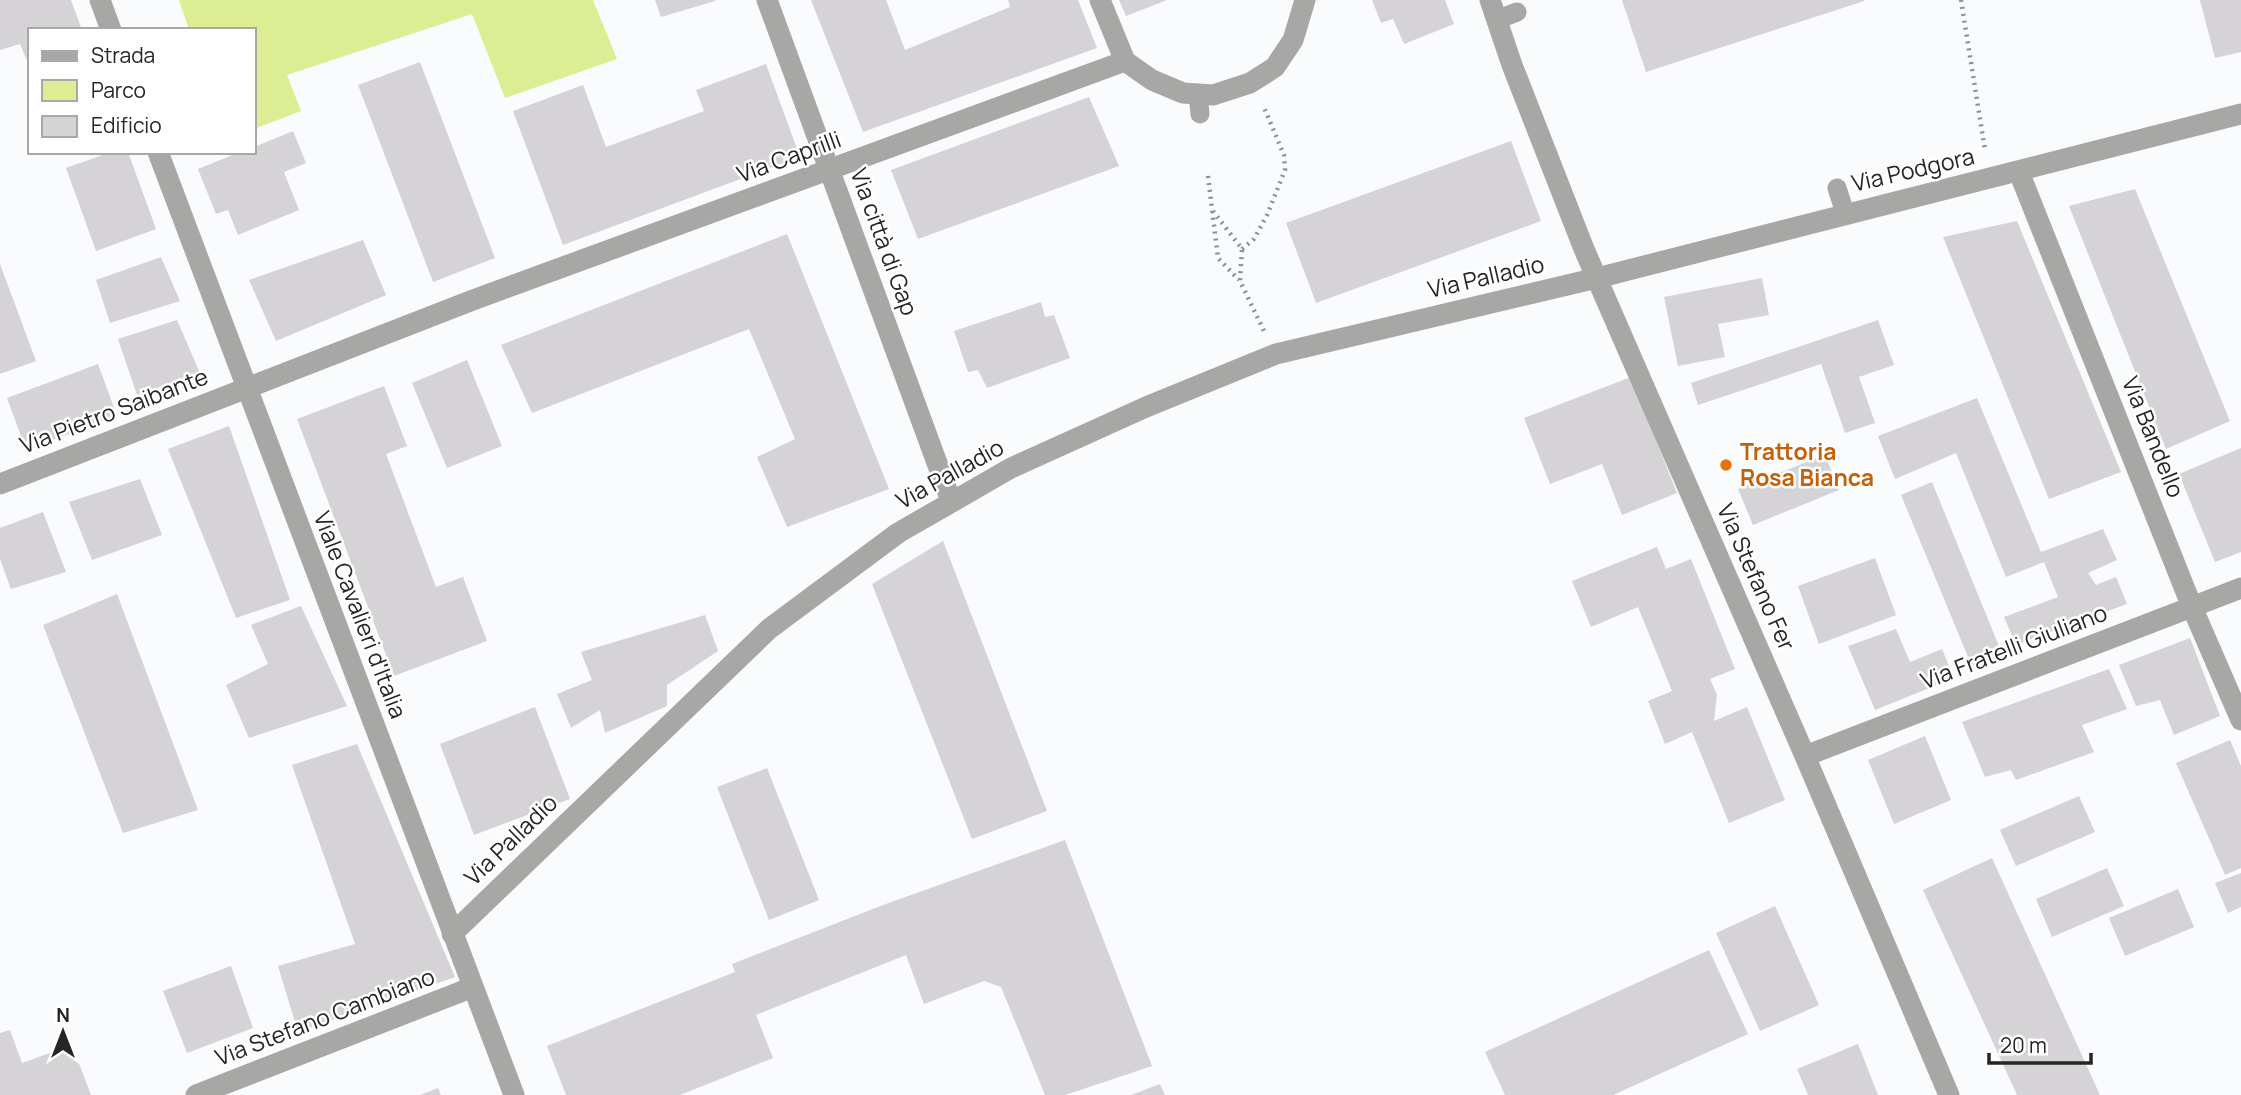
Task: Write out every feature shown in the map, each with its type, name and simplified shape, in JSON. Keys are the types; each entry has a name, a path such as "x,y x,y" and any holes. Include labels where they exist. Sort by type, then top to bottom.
{"street":[{"path":"100,0 110,28"},
{"name":"Via città di Gap","path":"767,0 951,501"},
{"path":"1100,0 1125,61 1152,80 1183,93 1199,104 1213,95 1250,83 1275,67 1293,40 1305,0"},
{"name":"Via Stefano Fer","path":"1493,10 1597,278 1949,1095"},
{"name":"Via Caprilli","path":"247,387 473,300 1125,61"},
{"name":"Via Podgora","path":"1597,278 2241,114"},
{"name":"Viale Cavalieri d'Italia","path":"159,154 514,1095"},
{"name":"Via Bandello","path":"2019,172 2192,607 2241,720"},
{"name":"Via Palladio","path":"452,934 769,629 898,533 951,501 1012,468 1134,412 1276,354 1597,278"},
{"name":"Via Pietro Saibante","path":"0,484 247,387"},
{"name":"Via Fratelli Giuliano","path":"1805,756 2241,588"},
{"name":"Via Stefano Cambiano","path":"196,1095 473,987"}],"lane":[{"path":"1493,10 1517,12"},
{"path":"1837,188 1845,213"}],"path":[{"path":"1961,0 1990,178"},
{"path":"1242,249 1254,239 1285,170 1284,155 1259,96"},
{"path":"1208,176 1218,258 1240,281 1276,354"},
{"path":"1213,211 1242,249 1240,281"}],"green space":[{"path":"179,0 593,0 617,59 505,98 472,14 287,75 301,111 256,128 256,28 188,28"}],"building":[{"path":"0,0 71,0 81,28 28,28 28,63 20,44 0,50"},
{"path":"655,0 715,0 715,1 661,17"},
{"path":"811,0 886,0 905,50 1010,7 1008,0 1078,0 1097,48 863,132"},
{"path":"1119,0 1167,0 1126,16"},
{"path":"1372,0 1445,0 1454,24 1404,44 1393,19 1381,23"},
{"path":"1622,0 1864,0 1864,1 1646,72"},
{"path":"2200,0 2241,0 2241,52 2215,58"},
{"path":"420,62 495,258 433,282 358,85"},
{"path":"766,64 800,157 563,245 513,111 583,85 606,147 704,111 696,90"},
{"path":"1089,97 1119,166 918,239 891,170"},
{"path":"293,131 306,163 284,172 299,210 238,235 228,210 216,214 198,169 235,154 256,154 256,146"},
{"path":"1511,141 1541,221 1316,303 1286,223"},
{"path":"105,154 129,154 156,229 96,251 66,168"},
{"path":"2135,189 2230,421 2166,449 2069,206"},
{"path":"2017,221 2121,472 2049,499 1943,237"},
{"path":"787,234 889,489 787,527 757,457 795,439 749,329 532,413 501,345"},
{"path":"363,240 386,295 276,341 249,280"},
{"path":"161,257 180,301 110,323 96,280"},
{"path":"0,264 36,361 0,374"},
{"path":"1762,278 1769,315 1718,324 1725,357 1678,366 1664,297"},
{"path":"1041,302 1045,317 1054,315 1070,358 987,388 978,370 968,372 954,331"},
{"path":"177,320 200,373 137,395 118,339"},
{"path":"1878,320 1894,365 1859,377 1875,423 1845,433 1821,364 1698,405 1691,383"},
{"path":"467,360 502,446 447,468 412,383"},
{"path":"98,364 117,416 26,450 7,398"},
{"path":"1631,377 1677,493 1622,515 1602,464 1550,484 1524,418"},
{"path":"384,386 407,446 386,454 436,587 463,577 487,641 394,676 297,419"},
{"path":"1977,398 2041,552 2103,529 2117,560 2088,573 2096,585 2116,577 2127,604 2016,645 2004,617 2058,597 2044,562 2006,577 1956,453 1895,479 1878,436"},
{"path":"229,426 290,600 236,618 168,449"},
{"path":"2241,448 2241,552 2215,562 2179,474"},
{"path":"1825,455 1839,490 1753,525 1738,489"},
{"path":"140,479 162,535 92,560 69,502"},
{"path":"1932,482 2003,656 1973,669 1901,495"},
{"path":"43,512 66,572 11,589 0,559 0,528"},
{"path":"943,541 1047,811 972,839 872,584"},
{"path":"1657,547 1666,569 1691,559 1735,669 1710,679 1717,695 1714,721 1747,707 1785,800 1729,823 1692,732 1665,744 1648,701 1672,691 1638,607 1591,627 1572,581"},
{"path":"1875,558 1896,615 1819,644 1798,586"},
{"path":"117,594 198,810 123,833 43,625"},
{"path":"301,606 347,706 249,738 226,685 268,664 251,625"},
{"path":"705,615 718,651 667,685 667,706 605,733 600,710 571,728 557,694 592,680 581,652"},
{"path":"1896,629 1910,662 1942,649 1954,678 1875,710 1848,646"},
{"path":"2190,638 2220,716 2174,735 2160,700 2136,706 2119,665"},
{"path":"2109,669 2127,709 2082,725 2094,752 2016,780 2011,770 1985,777 1962,722"},
{"path":"535,707 570,799 474,835 440,744"},
{"path":"1925,736 1951,800 1894,824 1868,760"},
{"path":"2230,740 2241,766 2241,868 2225,875 2176,763"},
{"path":"357,744 455,977 298,1032 278,966 355,944 292,765"},
{"path":"767,768 819,900 769,920 717,787"},
{"path":"2079,796 2095,832 2016,866 2000,830"},
{"path":"1065,840 1152,1066 1065,1095 1045,1095 1001,987 984,981 924,1004 906,955 756,1015 773,1058 680,1095 566,1095 547,1046 735,972 732,964 883,905"},
{"path":"1992,858 2100,1095 2017,1095 1923,890"},
{"path":"2107,868 2124,906 2052,937 2036,899"},
{"path":"2241,873 2241,907 2228,913 2215,883"},
{"path":"2178,889 2194,927 2125,956 2109,918"},
{"path":"1775,906 1819,1005 1760,1031 1716,933"},
{"path":"1709,950 1748,1034 1613,1095 1505,1095 1485,1052"},
{"path":"231,966 253,1028 187,1053 163,991"},
{"path":"10,1030 22,1063 72,1045 91,1095 0,1095 0,1033"},
{"path":"1858,1044 1878,1095 1808,1095 1797,1069"},
{"path":"1160,1084 1165,1095 1131,1095"},
{"path":"438,1088 441,1095 420,1095"}],"place":[{"name":"Trattoria Rosa Bianca","path":"1726,465"}]}
